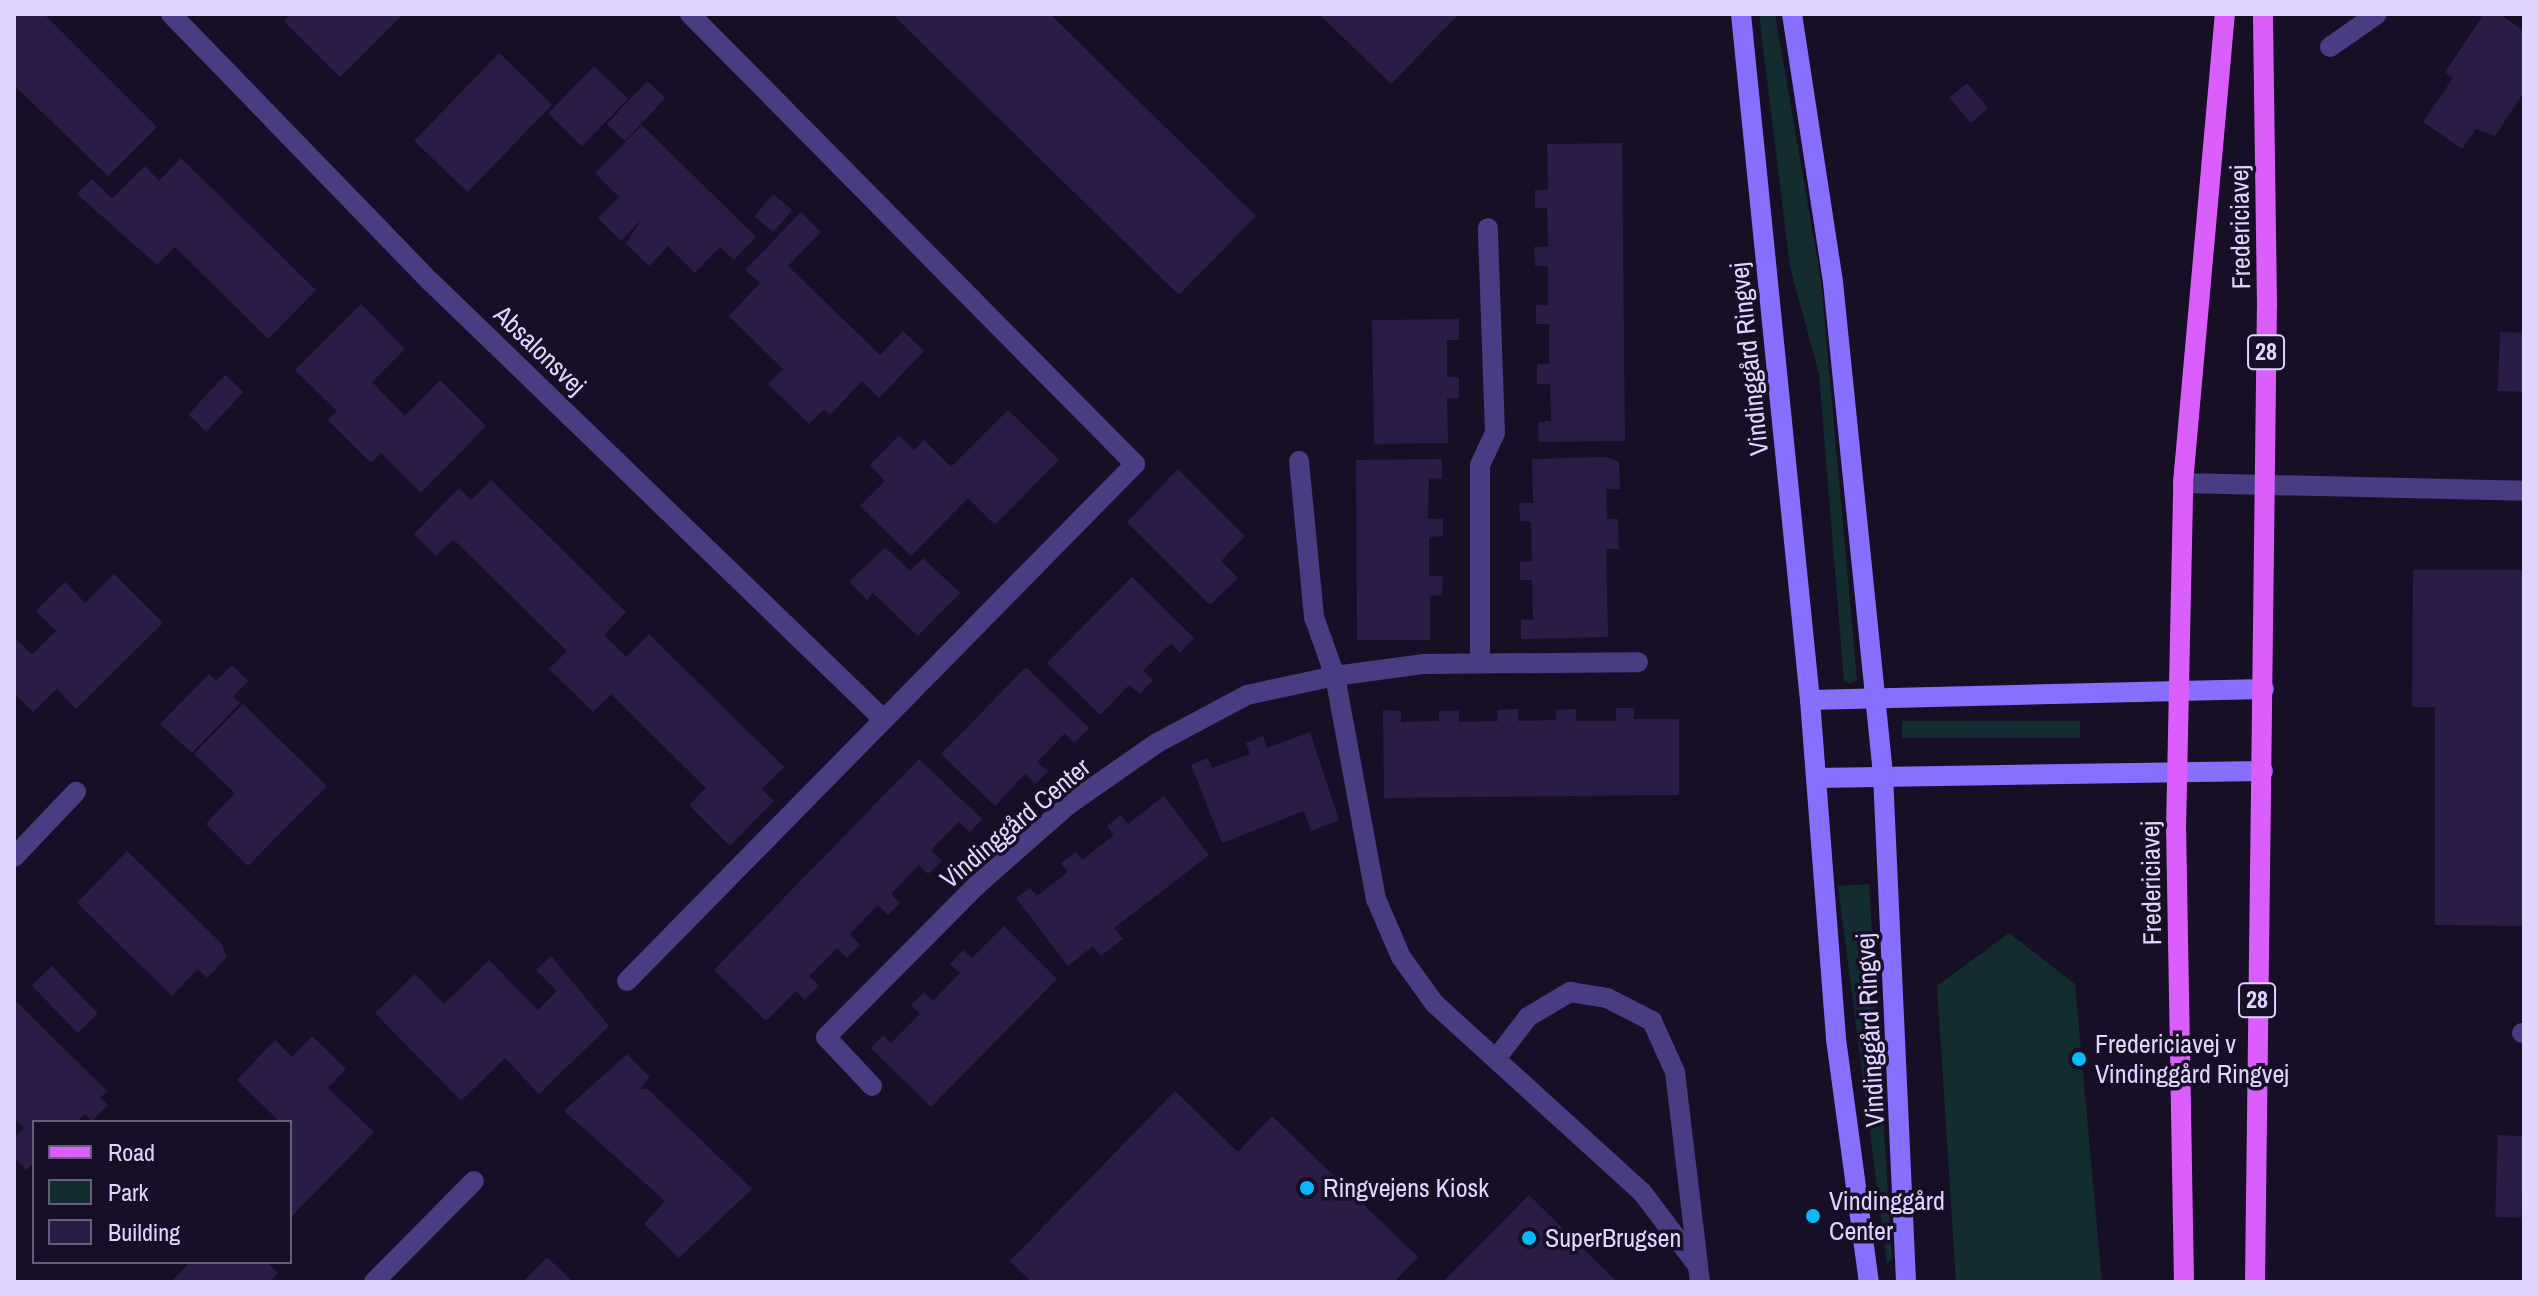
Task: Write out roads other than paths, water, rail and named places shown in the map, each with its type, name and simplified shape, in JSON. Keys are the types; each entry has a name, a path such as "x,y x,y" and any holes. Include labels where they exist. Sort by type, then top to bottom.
{"main road":[{"name":"Fredericiavej","path":"2184,1282 2176,767 2183,483 2225,14"},
{"name":"Fredericiavej","path":"2255,1282 2264,689 2263,14"}],"street":[{"name":"Absalonsvej","path":"171,14 431,282 880,716"},
{"path":"627,981 880,716 1051,557 1135,464 690,14"},
{"name":"Vindinggård Ringvej","path":"1741,14 1810,700 1836,1039 1869,1282"},
{"name":"Vindinggård Ringvej","path":"1792,14 1833,282 1883,775 1906,1282"},
{"path":"2330,47 2377,14"},
{"path":"1480,663 1480,465 1495,433 1488,228"},
{"path":"1299,461 1314,617 1335,676 1376,899 1401,957 1434,1003 1498,1056 1642,1192 1699,1274"},
{"path":"2183,483 2524,491"},
{"name":"Vindinggård Center","path":"872,1086 826,1037 976,886 1068,805 1157,743 1247,695 1335,676 1480,663 1638,662"},
{"path":"1810,700 1875,694 2178,687 2264,689"},
{"path":"1816,778 2176,767 2263,771"},
{"path":"14,857 76,792"},
{"path":"1498,1056 1528,1017 1570,992 1607,998 1652,1021 1675,1072 1699,1274"},
{"path":"374,1282 474,1181"}],"place":[{"name":"Fredericiavej v Vindinggård Ringvej","path":"2079,1059"},
{"name":"Ringvejens Kiosk","path":"1307,1188"},
{"name":"Vindinggård Center","path":"1813,1216"},
{"name":"SuperBrugsen","path":"1529,1238"}]}
